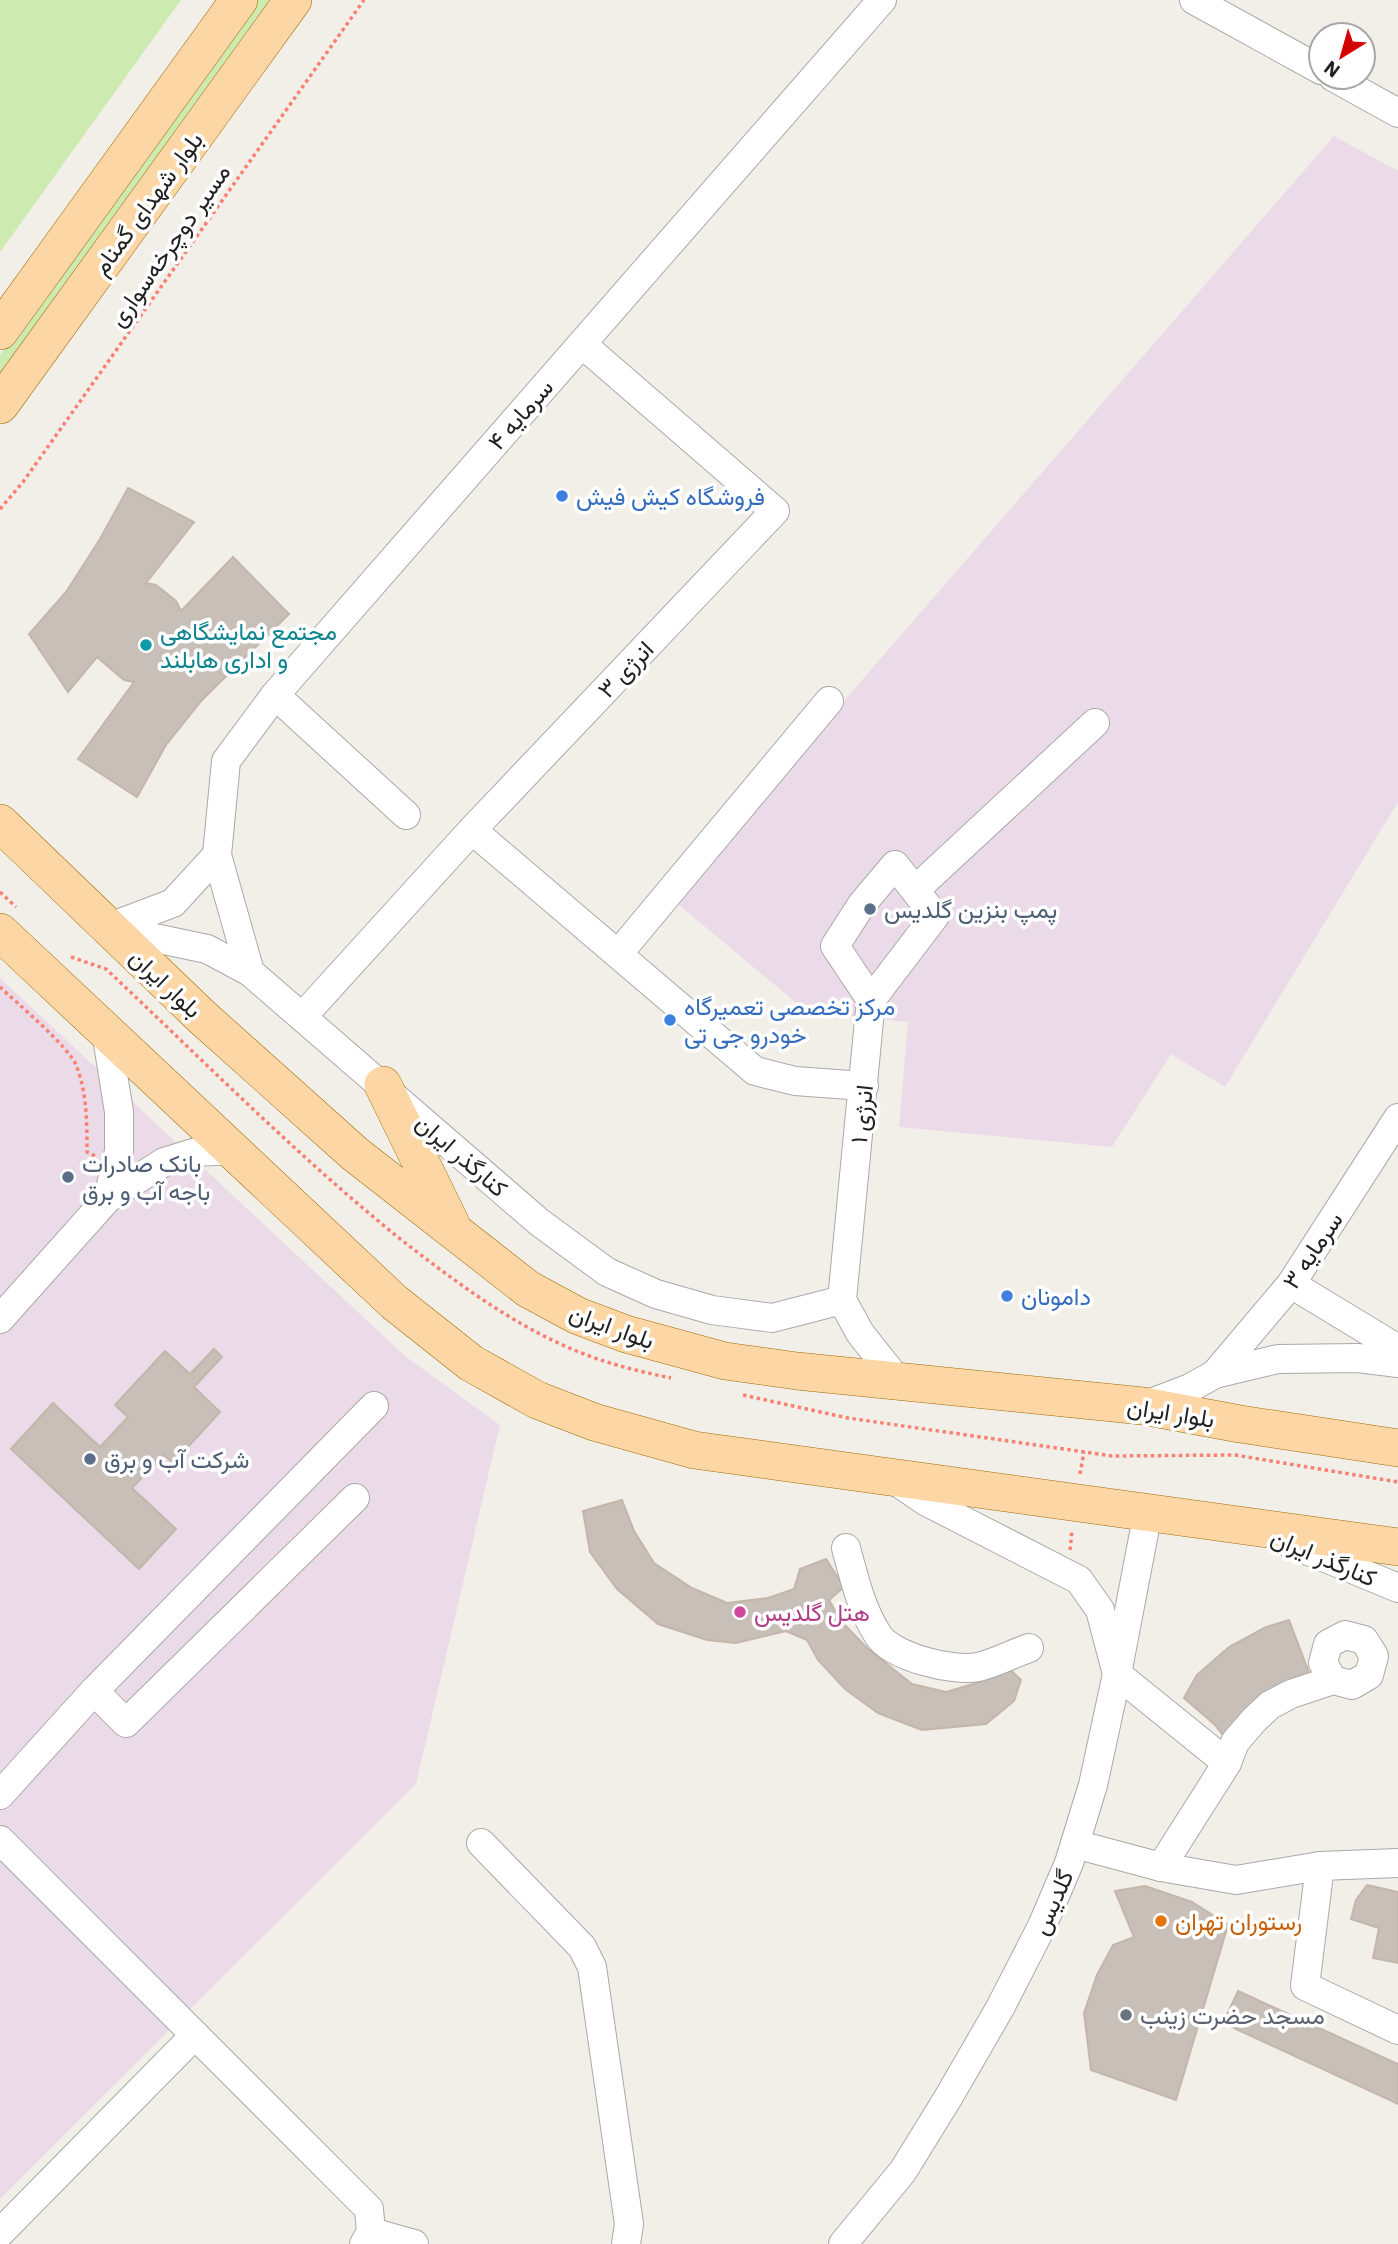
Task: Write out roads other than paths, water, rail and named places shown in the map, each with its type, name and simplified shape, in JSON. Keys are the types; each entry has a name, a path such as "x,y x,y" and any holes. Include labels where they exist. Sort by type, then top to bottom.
{"main road":[{"name":"بلوار شهدای گمنام","path":"0,331 239,0"},
{"name":"بلوار شهدای گمنام","path":"0,405 293,0"},
{"name":"بلوار ایران","path":"0,823 202,1017 355,1154 528,1289 578,1316 625,1334 724,1361 797,1371 1143,1406 1398,1448"},
{"path":"0,932 394,1302 471,1363 537,1400 594,1422 694,1450 1398,1547"},
{"path":"383,1085 454,1231"}],"street":[{"name":"سرمایه ۴","path":"216,855 226,761 275,695 882,0"},
{"path":"1194,0 1307,62"},
{"path":"1358,91 1398,113"},
{"name":"انرژی ۳","path":"303,1016 472,830 775,511 582,344"},
{"path":"275,695 406,815"},
{"path":"618,954 829,701"},
{"path":"915,890 1095,723"},
{"path":"472,830 755,1070 795,1081 864,1086"},
{"path":"107,928 173,903 216,855"},
{"path":"216,855 250,972"},
{"path":"895,864 915,890 935,916 871,1000 835,946 862,904 895,864"},
{"name":"کنارگذر ایران","path":"107,928 207,949 250,972 539,1222 607,1272 667,1297 712,1310 772,1318 842,1300"},
{"name":"انرژی ۱","path":"842,1300 871,1000"},
{"path":"106,1031 118,1112 119,1151 108,1198"},
{"name":"سرمایه ۳","path":"1215,1374 1291,1284 1389,1154 1398,1118"},
{"path":"3,1315 108,1198 164,1162 196,1152 234,1150"},
{"path":"1291,1284 1398,1349"},
{"path":"842,1300 860,1333 898,1381"},
{"path":"1143,1406 1190,1388 1215,1374 1278,1359 1358,1358 1398,1363"},
{"path":"0,1795 94,1691 374,1406"},
{"path":"888,1476 925,1501 1079,1580 1112,1588 1134,1586"},
{"path":"94,1691 126,1723 355,1498"},
{"name":"گلدیس","path":"842,2244 903,2171 1000,2008 1042,1926 1075,1844 1093,1785 1148,1512"},
{"name":"کنارگذر ایران","path":"1251,1527 1398,1588"},
{"path":"846,1548 860,1597 879,1637 902,1654 937,1665 976,1667 1029,1648"},
{"path":"1079,1580 1100,1610 1117,1674 1227,1763"},
{"path":"161,1624 193,1655"},
{"path":"1161,1867 1227,1763 1235,1742 1255,1719 1270,1705 1291,1694 1333,1680"},
{"path":"0,1840 369,2209 368,2238 414,2244"},
{"path":"481,1843 582,1947 592,1967 629,2224 626,2244"},
{"path":"1075,1844 1161,1867 1236,1880 1320,1866 1398,1863"},
{"path":"1320,1866 1305,1986 1398,2031"},
{"path":"11,2233 195,2035"}],"place":[{"name":"فروشگاه کیش فیش","path":"562,496"},
{"name":"مجتمع نمایشگاهی و اداری هابلند","path":"146,645"},
{"name":"پمپ بنزین گلدیس","path":"870,909"},
{"name":"مرکز تخصصی تعمیرگاه خودرو جی تی","path":"670,1020"},
{"name":"بانک صادرات باجه آب و برق","path":"68,1177"},
{"name":"دامونان","path":"1007,1296"},
{"name":"شرکت آب و برق","path":"90,1459"},
{"name":"هتل گلدیس","path":"740,1612"},
{"name":"رستوران تهران","path":"1161,1921"},
{"name":"مسجد حضرت زینب","path":"1126,2015"}]}
